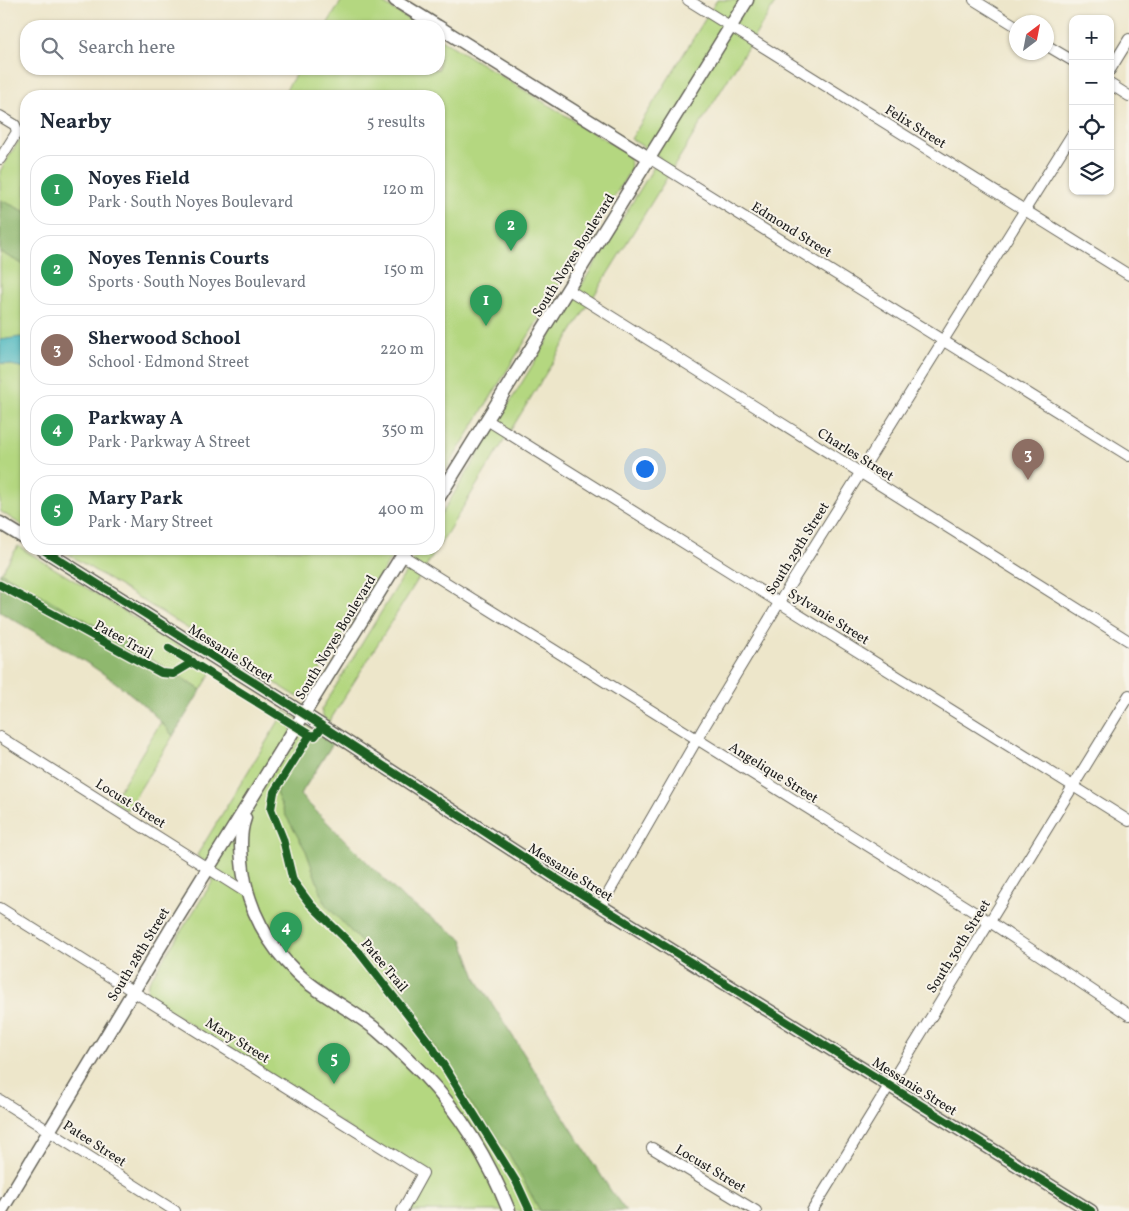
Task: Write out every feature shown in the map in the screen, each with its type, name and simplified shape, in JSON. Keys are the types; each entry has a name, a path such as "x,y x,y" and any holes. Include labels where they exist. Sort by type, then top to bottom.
{"street":[{"name":"Edmond Street","path":"395,0 409,4 429,20"},
{"name":"Felix Street","path":"688,0 1129,275"},
{"name":"South Noyes Boulevard","path":"445,487 748,0"},
{"path":"974,0 1009,22"},
{"name":"Edmond Street","path":"445,31 1129,456"},
{"path":"1114,63 1129,39"},
{"path":"1054,49 1071,60"},
{"path":"1114,87 1129,96"},
{"path":"0,116 15,125 16,132 0,160"},
{"name":"South 29th Street","path":"601,906 696,740 780,602 1069,140"},
{"name":"Charles Street","path":"569,290 1129,641"},
{"name":"Sylvanie Street","path":"487,420 1129,821"},
{"path":"0,523 20,535"},
{"name":"Messanie Street","path":"52,555 305,715 601,906 1091,1211"},
{"name":"South Noyes Boulevard","path":"305,715 402,555"},
{"name":"Angelique Street","path":"409,555 696,740 990,922 1129,1015"},
{"name":"South 30th Street","path":"812,1211 888,1084 1129,696"},
{"name":"South 28th Street","path":"1,1211 133,990 305,715"},
{"name":"Locust Street","path":"0,738 247,892"},
{"path":"249,803 242,827 241,855 251,907 262,928 296,973 379,1032 423,1075 470,1133 495,1175 509,1211"},
{"name":"Mary Street","path":"0,908 423,1173 402,1211"},
{"name":"Patee Street","path":"0,1100 175,1211"},
{"name":"Locust Street","path":"652,1148 756,1211"}],"green space":[{"path":"342,0 378,0 410,20 330,20"},
{"path":"717,0 777,0 445,536 445,508 660,157 631,139"},
{"path":"445,42 622,150 629,157 630,171 445,471 445,90 286,90 295,75 445,75"},
{"path":"20,139 20,524 0,511 0,171"},
{"path":"1,200 20,209 20,263 0,252"},
{"path":"18,546 20,547 20,555 33,555 215,667 201,690 119,639 1,573"},
{"path":"70,555 393,555 303,697 296,696"},
{"path":"416,555 433,555 329,722 324,718 321,710"},
{"path":"0,572 119,639 201,690 173,736 136,698 115,682 70,652 0,612"},
{"path":"285,711 333,743 300,795 575,1211 409,1211 424,1186 425,1178 158,1003 147,991 148,983 213,881 197,855"},
{"path":"161,722 173,736 127,810 112,802"},
{"path":"319,734 333,743 300,795 404,899 462,939 477,980 611,1191 626,1211 540,1211 510,1156 457,1085 394,977 325,904 306,851 286,816 276,793 299,745"}],"water":[{"path":"20,337 20,367 0,363 0,340"}],"cycle path":[{"path":"52,555 290,705 554,877 1091,1211"},
{"name":"Patee Trail","path":"0,585 161,673 173,674 193,662"},
{"path":"169,648 310,735"},
{"name":"Patee Trail","path":"322,727 315,736 310,735 274,792 271,809 283,839 293,881 310,904 359,952 431,1045 517,1183 530,1211"}],"place":[{"name":"Noyes Tennis Courts","path":"511,251"},
{"name":"Noyes Field","path":"486,326"},
{"name":"Sherwood School","path":"1028,480"},
{"name":"Parkway A","path":"286,953"},
{"name":"Mary Park","path":"334,1084"}]}
